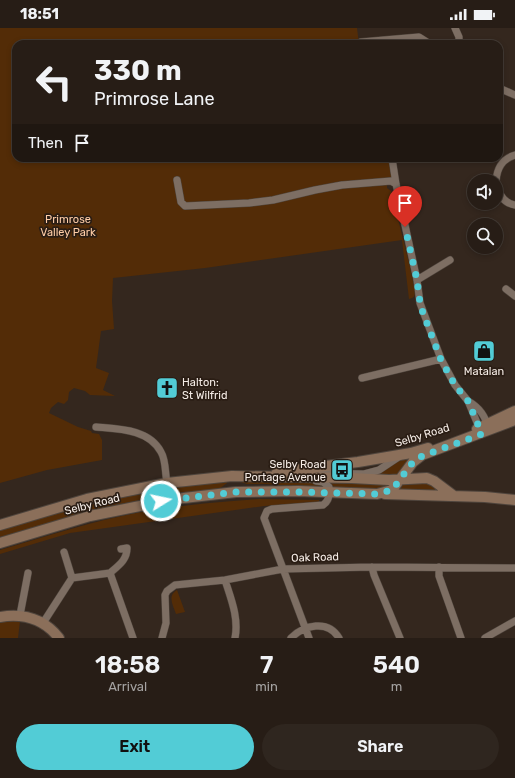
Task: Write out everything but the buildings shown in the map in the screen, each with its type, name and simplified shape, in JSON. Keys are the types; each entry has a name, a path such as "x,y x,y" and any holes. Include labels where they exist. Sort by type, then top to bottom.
{"main road":[{"name":"Selby Road","path":"485,429 515,411"},
{"name":"Selby Road","path":"0,525 87,499 166,483 409,456 422,456 485,429 515,420"},
{"name":"Selby Road","path":"0,542 90,516 175,499 236,492 377,494 392,490 401,479 409,456"},
{"name":"Selby Road","path":"237,476 389,480 401,479"},
{"path":"401,479 431,479 454,496"},
{"path":"377,494 454,496 515,500"},
{"path":"0,616 20,615 32,618 43,623 59,638"}],"street":[{"path":"455,28 459,40"},
{"path":"390,40 419,37 424,40"},
{"path":"503,90 515,95"},
{"path":"497,174 498,167 509,157 515,155"},
{"path":"393,162 417,280 420,303 441,360 455,385 468,401 485,429"},
{"path":"177,180 181,202 185,206 249,203 273,200 342,185 391,181 396,184"},
{"path":"503,199 508,203 515,205"},
{"path":"417,280 450,260"},
{"path":"506,289 515,296"},
{"path":"362,378 441,360"},
{"path":"96,427 124,429 141,434 153,442 161,452 166,483"},
{"path":"258,476 294,473 368,473 379,470 409,456"},
{"path":"368,473 389,480"},
{"path":"296,477 323,482 329,487 330,493 326,503 323,505 272,509 265,514 264,518 308,638"},
{"path":"43,623 72,578 110,573 127,555 127,548 121,549"},
{"path":"64,552 72,578"},
{"path":"372,567 400,638"},
{"name":"Oak Road","path":"162,638 166,623 165,595 171,587 175,585 225,580 283,569 372,567 515,568"},
{"path":"439,567 439,576 460,638"},
{"path":"20,615 28,573"},
{"path":"110,573 133,638"},
{"path":"225,580 236,619 237,628 235,638"},
{"path":"485,638 515,621"},
{"path":"291,638 305,628 320,626 326,626 335,632 339,638"}],"green space":[{"name":"Primrose Valley Park","path":"0,28 357,28 358,40 12,40 12,162 389,162 392,177 387,181 387,188 391,191 415,292 413,298 409,299 402,240 205,268 113,278 112,301 114,329 101,331 96,368 109,373 103,390 115,396 90,395 85,391 74,388 69,392 68,400 64,404 58,402 51,408 49,413 78,427 91,431 92,433 99,434 102,440 102,460 47,470 0,483"},
{"path":"407,456 409,461 398,478 383,476 377,473 400,459"},
{"path":"267,479 320,484 323,486 318,488 247,484 241,482"},
{"path":"227,481 227,483 219,489 179,493 109,506 0,537 0,529 75,506 179,485"},
{"path":"329,482 392,484 385,487 364,489 334,487"},
{"path":"404,482 429,483 438,490 400,490"},
{"path":"259,499 319,500 319,502 264,506 70,533 0,554 0,550 70,529 123,516 185,506"},
{"path":"177,590 185,612 176,614 171,598"},
{"path":"20,621 18,638 0,638 0,622"}],"place":[{"name":"Matalan","path":"484,351"},
{"name":"Halton: St Wilfrid","path":"167,388"},
{"name":"Selby Road Portage Avenue","path":"342,470"}],"route":[{"path":"161,501 236,492 377,494 388,492 395,487 413,462 422,456 482,434 468,401 455,385 441,360 423,313 405,227"}]}
